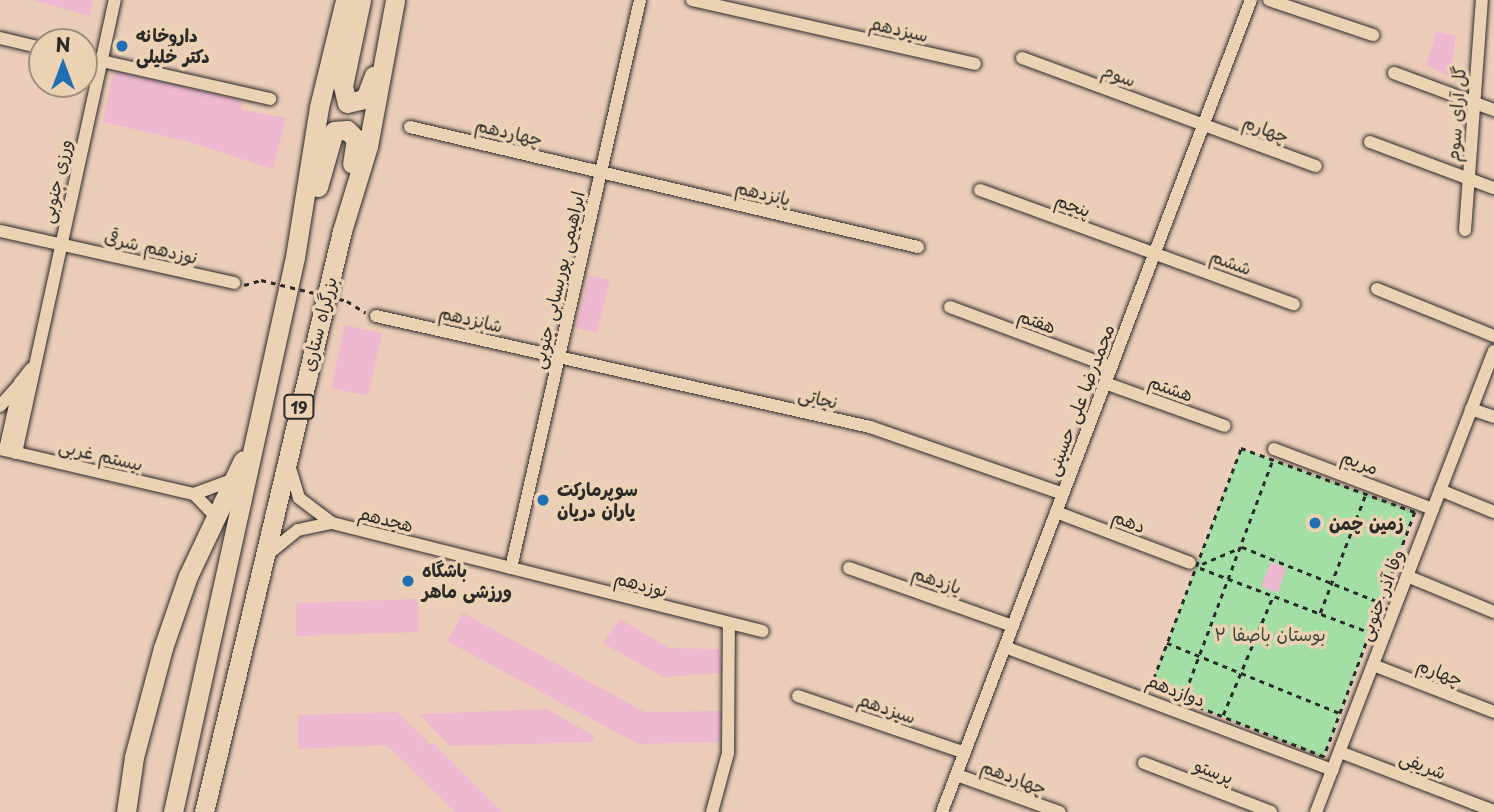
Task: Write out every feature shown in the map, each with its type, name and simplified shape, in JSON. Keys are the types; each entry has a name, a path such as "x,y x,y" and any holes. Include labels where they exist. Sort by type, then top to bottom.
{"highway":[{"name":"19","path":"173,812 295,257 319,107 345,0"},
{"path":"361,0 342,86 348,103 360,102 369,94 390,24"},
{"name":"بزرگراه ستاری","path":"206,812 287,457 342,231 368,146 395,0"},
{"path":"295,257 330,136 341,129 356,139 342,231"},
{"name":"19","path":"126,812 134,757 163,648 215,516 253,441"}],"street":[{"name":"ورزی جنوبی","path":"7,451 31,369 115,0"},
{"name":"ابراهیمی پوربسابی جنوبی","path":"510,568 640,0"},
{"name":"سیزدهم","path":"692,0 975,64"},
{"name":"محمدرضا علی حسینی","path":"943,812 1251,0"},
{"path":"1269,0 1373,35"},
{"name":"گل آرای سوم","path":"1465,230 1474,103 1486,6"},
{"path":"0,38 28,45"},
{"name":"سوم","path":"1022,58 1203,125"},
{"path":"98,60 270,99"},
{"path":"1394,73 1494,110"},
{"name":"چهارم","path":"1203,125 1315,166"},
{"name":"چهاردهم","path":"410,127 601,172"},
{"path":"1370,142 1494,188"},
{"name":"پانزدهم","path":"601,172 918,247"},
{"name":"پنجم","path":"980,190 1155,253"},
{"name":"نوزدهم شرقی","path":"0,231 234,283"},
{"name":"ششم","path":"1155,253 1294,304"},
{"path":"1377,289 1494,336"},
{"name":"هفتم","path":"950,307 1111,367"},
{"name":"شانزدهم","path":"376,316 559,356"},
{"name":"وفا آذر جنوبی","path":"1317,812 1494,351"},
{"name":"نجاتی","path":"559,356 870,427 1063,494"},
{"name":"ورزی جنوبی","path":"7,451 20,383 31,369"},
{"path":"0,406 20,383"},
{"name":"هشتم","path":"1105,383 1225,426"},
{"path":"1471,410 1494,417"},
{"name":"بیستم غربی","path":"7,451 194,494"},
{"name":"مریم","path":"1273,454 1433,509"},
{"path":"287,457 299,498 332,523"},
{"path":"215,516 194,494 232,480"},
{"path":"1440,491 1494,512"},
{"name":"دهم","path":"1056,512 1193,565"},
{"name":"هجدهم","path":"263,559 298,530 332,523 510,568"},
{"name":"نوزدهم","path":"510,568 729,625 763,631"},
{"name":"یازدهم","path":"849,568 1013,626"},
{"path":"1407,576 1494,612"},
{"path":"712,812 728,754 729,625"},
{"name":"دوازدهم","path":"1005,647 1333,770"},
{"name":"چهارم","path":"1373,664 1494,712"},
{"name":"سیزدهم","path":"798,696 965,754"},
{"name":"شریفی","path":"1339,752 1494,811"},
{"name":"پرستو","path":"1144,764 1271,812"},
{"name":"چهاردهم","path":"957,775 1059,812"}],"path":[{"path":"234,283 250,286 261,280 347,301 360,312 376,316"},
{"path":"1241,448 1273,454 1366,494 1415,512 1324,757 1150,688 1193,565 1241,448"},
{"path":"1182,701 1230,580 1273,454"},
{"path":"1320,613 1366,494"},
{"path":"1193,565 1242,547 1381,603"},
{"path":"1193,565 1370,632"},
{"path":"1222,716 1273,596"},
{"path":"1167,643 1340,714"}],"green space":[{"name":"بوستان باصفا ۲","path":"1241,448 1415,512 1324,757 1150,688"}],"building":[{"path":"33,0 93,0 90,16"},
{"path":"1437,31 1456,36 1450,77 1426,65"},
{"path":"121,72 242,101 241,110 286,118 273,169 186,141 103,122 112,77"},
{"path":"589,275 610,280 597,333 576,328"},
{"path":"345,325 382,333 368,396 331,388"},
{"path":"1271,562 1286,568 1278,593 1261,586"},
{"path":"418,599 419,632 296,636 296,603"},
{"path":"463,613 645,712 722,711 720,742 638,744 447,641"},
{"path":"620,619 669,648 719,649 724,673 663,677 603,643"},
{"path":"547,709 594,736 593,742 450,746 419,714"},
{"path":"397,712 430,743 409,745 434,744 502,812 455,812 387,745 298,749 298,715"}],"place":[{"name":"داروخانه دکتر خلیلی","path":"122,46"},
{"name":"سوپرمارکت یاران دریان","path":"543,500"},
{"name":"زمین چمن","path":"1315,523"},
{"name":"باشگاه ورزشی ماهر","path":"408,581"}]}
